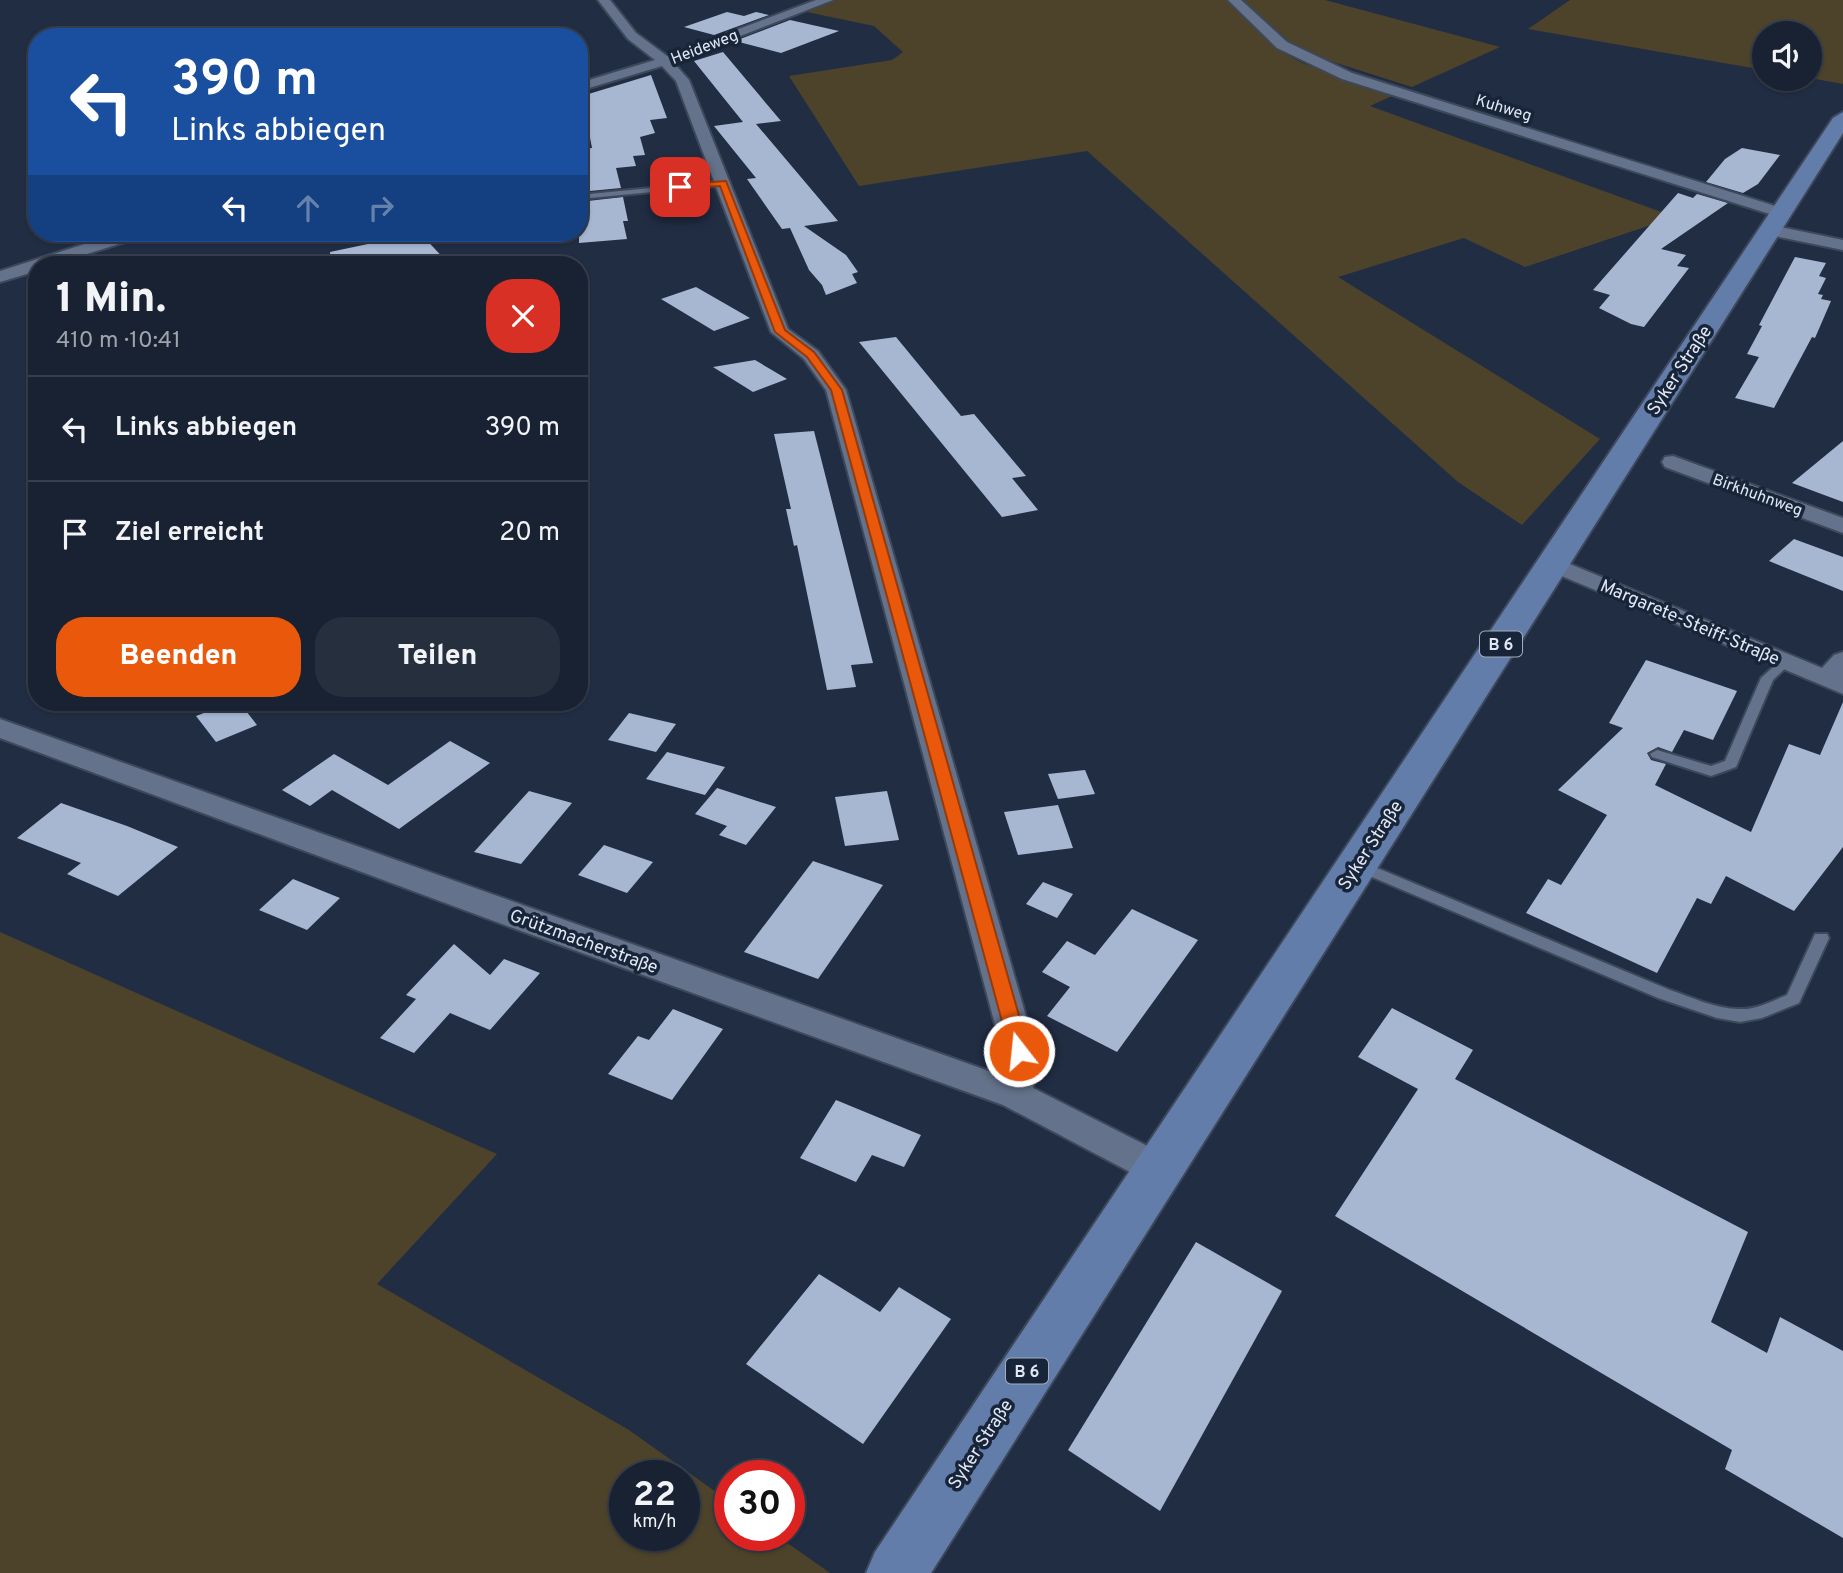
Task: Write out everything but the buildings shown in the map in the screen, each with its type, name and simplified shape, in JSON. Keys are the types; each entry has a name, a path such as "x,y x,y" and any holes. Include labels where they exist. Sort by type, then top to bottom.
{"main road":[{"name":"Syker Straße","path":"896,1573 1843,118"}],"street":[{"path":"604,0 632,36 665,61 682,80 780,332 811,355 836,390 1019,1051 1015,1095"},
{"name":"Heideweg","path":"588,84 665,61 827,0"},
{"name":"Kuhweg","path":"1234,0 1282,45 1347,76 1843,245"},
{"path":"65,256 108,242"},
{"path":"0,277 28,268"},
{"name":"Birkhuhnweg","path":"1673,462 1843,526"},
{"name":"Margarete-Steiff-Straße","path":"1553,564 1786,662 1837,675"},
{"name":"Grützmacherstraße","path":"0,728 524,920 1015,1095 1160,1170"}],"lane":[{"path":"588,196 723,183"},
{"path":"1657,754 1711,771 1731,764 1767,678 1786,662"},
{"path":"1357,865 1664,994 1717,1012 1740,1016 1762,1012 1793,999 1821,938"}],"shaded area":[{"path":"833,0 1226,0 1279,50 1302,63 1394,95 1370,106 1675,217 1525,267 1464,238 1338,277 1600,439 1522,525 1458,482 1087,151 859,186 789,76 892,60 903,52 874,26 802,11"},
{"path":"1243,0 1325,0 1500,47 1412,87 1311,55 1291,43"},
{"path":"1570,0 1843,0 1843,84 1822,80 1822,21 1752,21 1752,68 1528,29"},
{"path":"0,932 497,1154 377,1284 629,1430 671,1460 609,1460 609,1551 700,1551 700,1481 714,1491 714,1551 799,1551 830,1573 0,1573"}],"route":[{"path":"680,187 723,183 780,332 811,355 836,390 1019,1051"}]}
